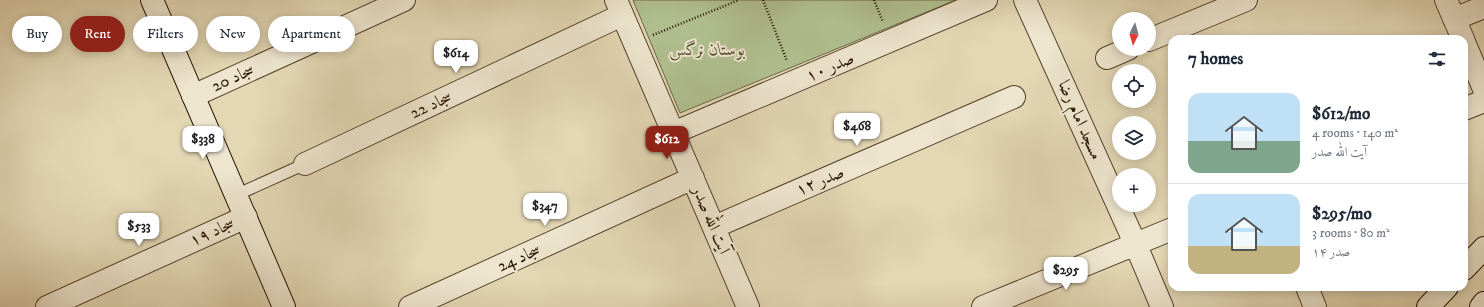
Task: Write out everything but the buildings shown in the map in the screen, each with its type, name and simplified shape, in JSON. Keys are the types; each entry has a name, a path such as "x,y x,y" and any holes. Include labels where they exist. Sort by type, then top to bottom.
{"street":[{"path":"152,0 284,307"},
{"name":"سجاد 20","path":"193,96 404,0"},
{"name":"صدر ۱۰","path":"674,133 986,0"},
{"name":"مسجد امام رضا","path":"1026,0 1136,243 1162,307"},
{"path":"1156,37 1246,0"},
{"name":"آیت الله صدر","path":"619,7 748,307"},
{"name":"سجاد 22","path":"305,164 619,7"},
{"path":"1461,35 1450,10 1484,7"},
{"path":"1468,51 1484,89"},
{"path":"1107,58 1112,56"},
{"name":"صدر ۱۲","path":"714,227 1014,97"},
{"path":"1468,107 1484,101"},
{"name":"سجاد 24","path":"410,307 693,178"},
{"name":"سجاد ۱۹","path":"47,307 246,217"},
{"path":"994,305 1168,231"},
{"path":"1468,265 1484,248"},
{"path":"1309,291 1315,307"},
{"path":"1428,307 1443,291"},
{"path":"1481,307 1484,303"}],"lane":[{"path":"236,195 305,164"}],"path":[{"path":"650,28 653,36 739,0"},
{"path":"763,0 788,62 794,60"},
{"path":"874,0 884,22"},
{"path":"877,25 890,19"}],"green space":[{"name":"بوستان نرگس","path":"633,0 956,0 680,113"}]}
